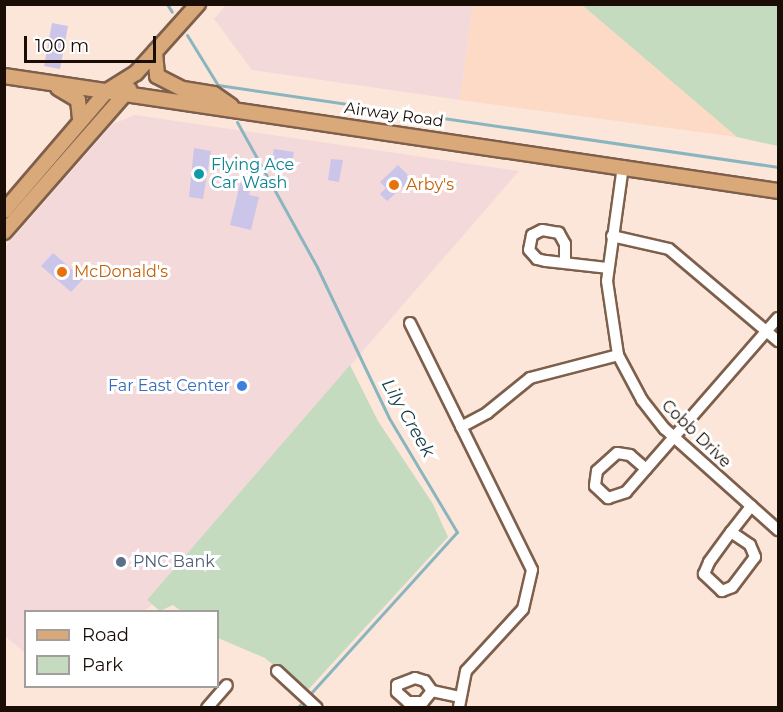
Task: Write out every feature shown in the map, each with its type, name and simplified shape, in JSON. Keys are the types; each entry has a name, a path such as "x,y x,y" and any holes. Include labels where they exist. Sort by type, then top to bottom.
{"main road":[{"path":"4,211 80,120 136,73 198,4"},
{"path":"155,52 157,76 183,89 214,94 235,109"},
{"path":"4,232 48,182 116,92 136,73"},
{"name":"Airway Road","path":"4,76 623,166 778,191"},
{"path":"45,82 78,100 80,120"}],"street":[{"name":"Cobb Drive","path":"623,166 607,268 610,321 618,354 642,400 673,436 778,530"},
{"path":"612,236 669,249 778,341"},
{"path":"565,263 607,268"},
{"path":"646,469 630,455 617,453 597,471 595,486 601,495 617,498 646,469 778,318"},
{"path":"410,323 461,427 498,492 532,579 523,609 472,661 460,702 432,691"},
{"path":"461,427 487,413 530,378 618,354"},
{"path":"731,532 750,545 755,557 732,587 722,591 704,574 731,532 752,506"},
{"path":"277,670 317,708"},
{"path":"207,708 227,684"}],"shaded area":[{"path":"226,5 473,5 460,100 252,70 214,19"},
{"path":"473,5 582,5 737,137 460,100"},
{"path":"135,115 519,171 147,600 152,605 145,610 24,610 24,652 5,636 5,247 113,124"}],"green space":[{"path":"582,5 778,5 778,146 737,137"},
{"path":"350,365 378,421 433,504 448,537 306,692 265,658 219,638 219,610 180,610 173,605 159,610 147,600"}],"building":[{"path":"52,23 68,26 60,69 44,66"},
{"name":"Flying Ace Car Wash","path":"194,148 211,151 203,199 189,197"},
{"path":"274,149 294,152 291,168 271,165"},
{"path":"331,159 343,160 339,182 328,180"},
{"name":"Arby's","path":"398,165 412,179 387,201 380,194 386,188 380,182"},
{"path":"242,176 253,179 249,195 259,197 251,230 230,225"},
{"name":"McDonald's","path":"53,253 83,279 71,292 41,266"}],"waterway":[{"name":"Lily Creek","path":"167,4 172,12"},
{"name":"Lily Creek","path":"187,35 222,92"},
{"path":"218,85 778,167"},
{"name":"Lily Creek","path":"237,122 317,267 389,418 457,532 310,694"},
{"path":"297,708 300,705"}],"place":[{"name":"Flying Ace Car Wash","path":"199,174"},
{"name":"Arby's","path":"394,185"},
{"name":"McDonald's","path":"62,272"},
{"name":"Far East Center","path":"242,386"},
{"name":"PNC Bank","path":"121,562"}]}
